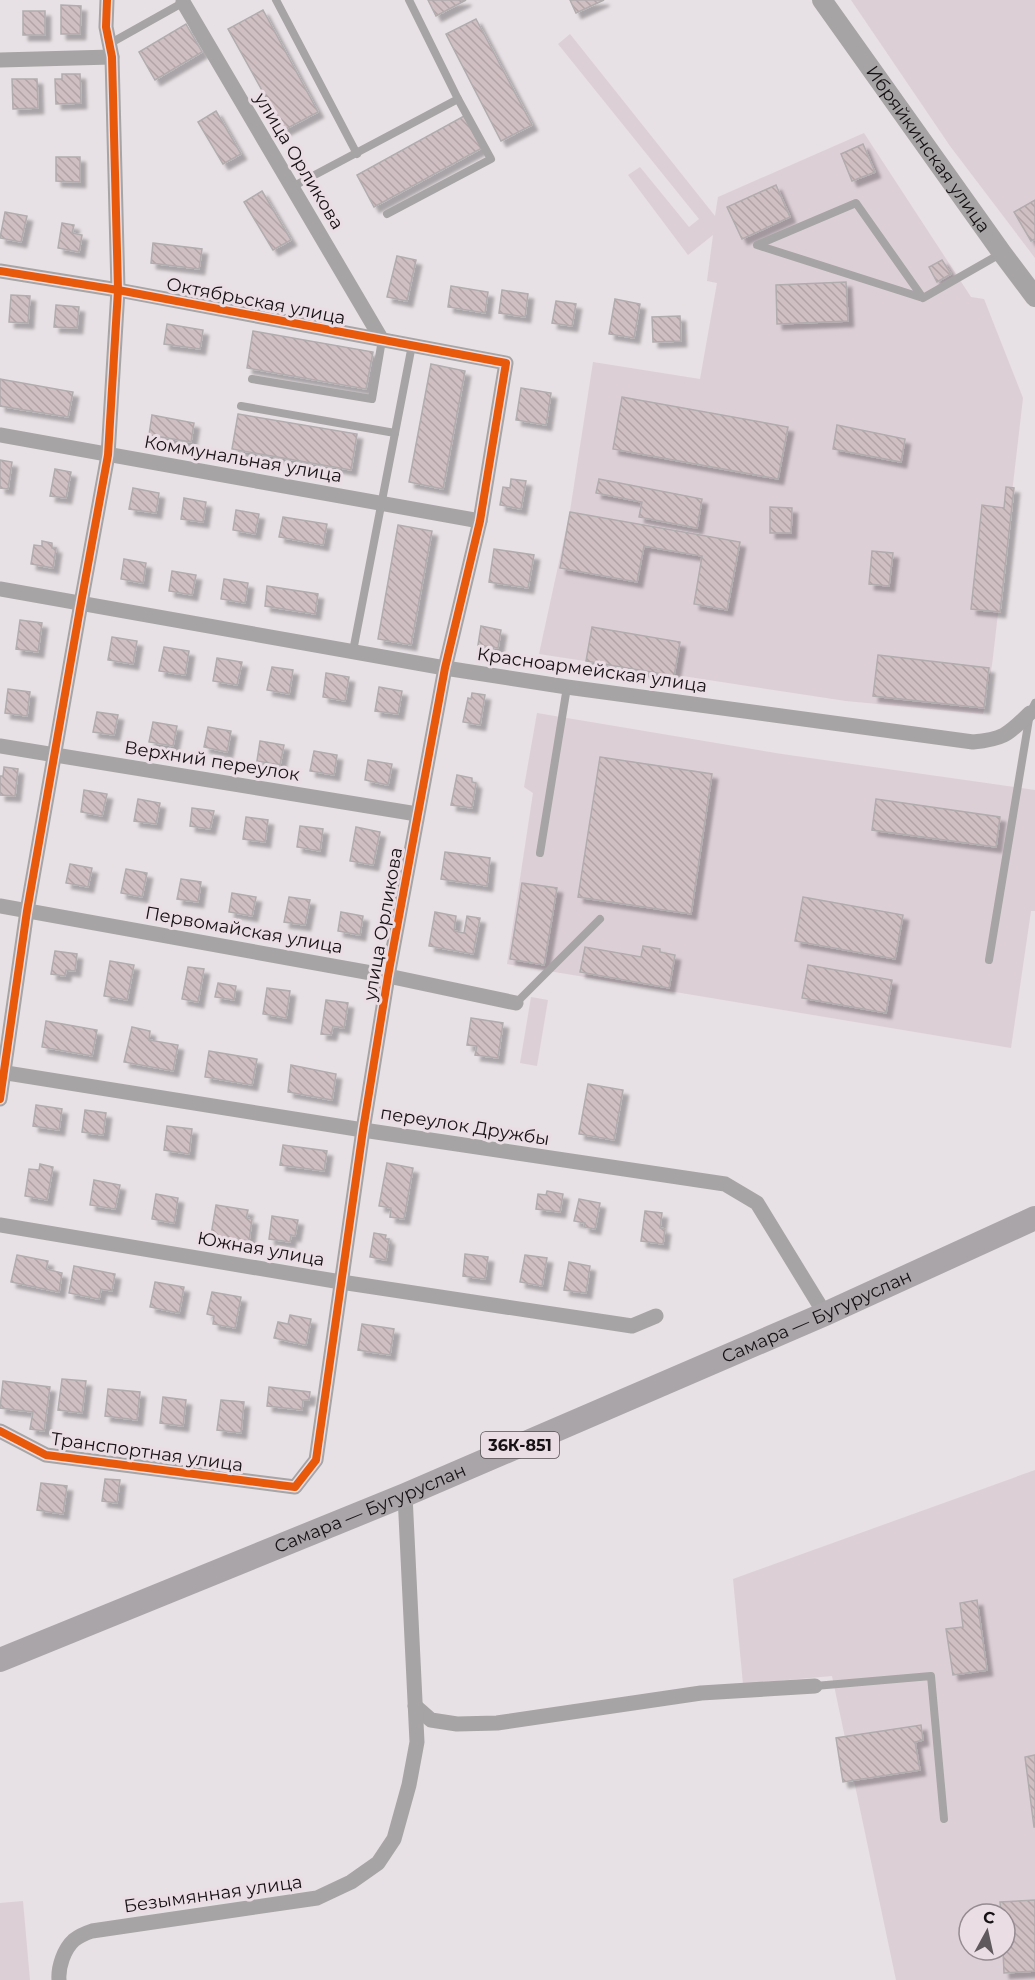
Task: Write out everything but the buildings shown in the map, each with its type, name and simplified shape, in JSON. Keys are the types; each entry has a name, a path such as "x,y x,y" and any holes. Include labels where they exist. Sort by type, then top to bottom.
{"main road":[{"name":"Самара — Бугуруслан","path":"0,1660 405,1495 825,1314 1035,1218"}],"street":[{"path":"0,1099 27,910 108,455 117,290 110,50 106,27 107,0"},
{"name":"Ибряйкинская улица","path":"822,0 1035,297"},
{"name":"улица Орликова","path":"185,1 382,340"},
{"path":"0,60 110,50"},
{"name":"Октябрьская улица","path":"0,271 117,290 506,363"},
{"name":"улица Орликова","path":"295,1487 316,1460 363,1130 388,976 445,668 480,521 506,363"},
{"name":"Коммунальная улица","path":"0,435 480,521"},
{"name":"Красноармейская улица","path":"0,589 445,668 567,687 973,742 996,740 1009,734 1033,708"},
{"name":"Верхний переулок","path":"0,746 417,814"},
{"name":"Первомайская улица","path":"0,906 388,976 516,1003"},
{"name":"переулок Дружбы","path":"2,1073 725,1184 757,1203 825,1314"},
{"name":"Южная улица","path":"0,1224 341,1282 633,1326 656,1317"},
{"name":"Транспортная улица","path":"0,1431 46,1455 295,1487"},
{"name":"Безымянная улица","path":"59,1980 58,1975 64,1954 74,1940 92,1930 317,1898 351,1882 378,1863 394,1839 409,1785 417,1742 405,1495"},
{"path":"415,1706 431,1720 457,1724 497,1723 701,1693 815,1686"}],"lane":[{"path":"276,0 357,153"},
{"path":"387,214 491,159 458,99 409,0"},
{"path":"110,50 185,1"},
{"path":"292,187 458,99"},
{"path":"922,298 856,202 757,245 922,298 1002,253"},
{"path":"252,379 372,399 382,340"},
{"path":"353,651 412,345"},
{"path":"241,406 395,433"},
{"path":"540,853 567,687"},
{"path":"989,960 1033,708"},
{"path":"516,1003 600,919"},
{"path":"815,1686 931,1676 944,1819"}],"shaded area":[{"path":"851,0 1035,0 1035,258 950,146"},
{"path":"570,34 715,216 718,197 864,133 971,297 984,299 1023,398 992,665 983,714 846,701 539,654 570,511 593,362 700,379 717,283 707,281 713,235 688,255 628,175 640,167 689,227 699,219 558,44"},
{"path":"537,713 782,754 1035,790 1035,911 1031,911 1011,1048 507,964 533,793 524,787"},
{"path":"531,997 548,1000 537,1066 520,1063"},
{"path":"1035,1470 1035,1980 896,1980 832,1676 743,1684 733,1579"},
{"path":"23,1901 30,1980 0,1980 0,1903"}],"cycle path":[{"path":"0,1099 27,911 108,455 118,290 112,57 106,27 107,0"},
{"path":"0,271 118,290 506,363 480,521 445,668 388,976 363,1130 316,1460 295,1487 46,1455 0,1431"}]}
